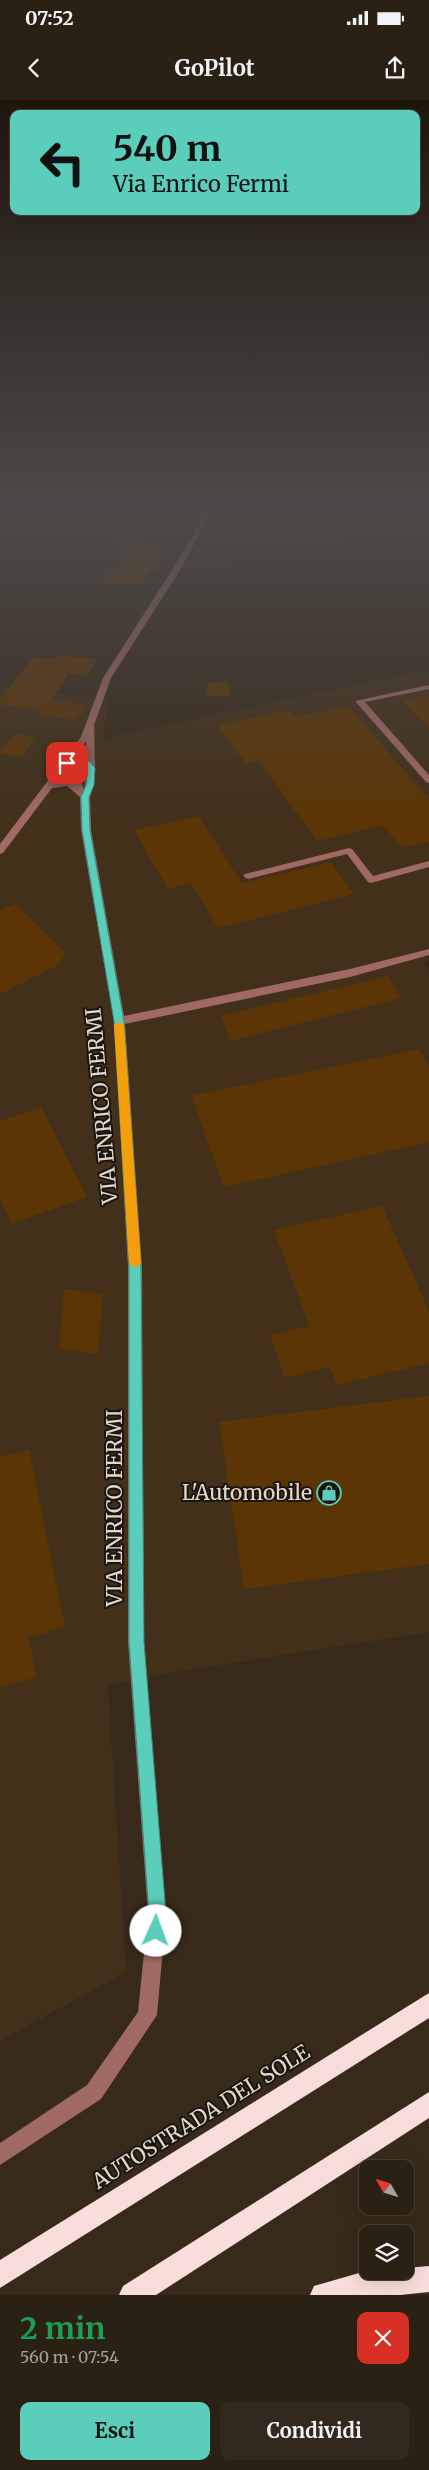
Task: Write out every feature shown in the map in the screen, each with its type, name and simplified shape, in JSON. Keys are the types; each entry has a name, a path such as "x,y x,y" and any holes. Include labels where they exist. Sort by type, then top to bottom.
{"highway":[{"name":"AUTOSTRADA DEL SOLE","path":"0,2275 429,2004"},
{"path":"132,2295 429,2104"},
{"path":"323,2295 359,2286 429,2279"}],"street":[{"path":"0,851 67,763 90,726 107,678 146,617"},
{"path":"429,687 359,701 429,780"},
{"name":"VIA ENRICO FERMI","path":"82,793 90,785 90,726"},
{"path":"67,763 79,761 86,763 91,768"},
{"name":"VIA ENRICO FERMI","path":"0,2155 94,2092 147,2015 157,1914 136,1642 135,1267 119,1021 86,830 82,793 76,770 73,765 67,763"},
{"path":"49,786 66,782 82,793"},
{"path":"248,876 349,851 371,880 429,864"},
{"path":"119,1021 350,973 429,952"}],"shaded area":[{"path":"429,670 429,961 424,962 429,971 429,1632 162,1674 108,1686 126,1972 0,2041 0,686 109,700 102,742 122,734"}],"building":[{"path":"56,656 97,658 88,676 69,673 51,700 85,705 76,720 38,715 42,710 0,705 0,699 34,657 53,659"},
{"path":"228,681 230,696 206,696 208,683"},
{"path":"429,695 429,728 403,701"},
{"path":"348,706 429,799 429,842 402,848 383,825 317,841 258,760 245,763 218,725 290,710 295,717"},
{"path":"15,734 35,737 22,757 0,754 0,751"},
{"path":"198,816 242,883 331,862 354,894 218,928 191,883 168,889 134,830"},
{"path":"15,904 66,953 58,965 0,994 0,910"},
{"path":"388,976 401,998 230,1041 221,1016"},
{"path":"419,1049 429,1068 429,1142 224,1187 191,1096"},
{"path":"41,1107 87,1197 11,1224 0,1198 0,1121"},
{"path":"382,1206 429,1311 429,1363 337,1385 330,1367 285,1378 270,1335 309,1326 274,1230"},
{"path":"64,1289 103,1294 98,1354 59,1349"},
{"name":"L'Automobile","path":"429,1396 429,1564 244,1589 219,1422"},
{"path":"29,1449 65,1627 29,1638 36,1677 0,1688 0,1457"}],"slow traffic":[{"path":"119,1025 135,1263"}],"place":[{"name":"L'Automobile","path":"329,1493"}],"route":[{"path":"67,763 79,761 86,763 91,768 90,785 85,797 86,830 119,1021 135,1267 136,1642 157,1914 156,1931"}]}
